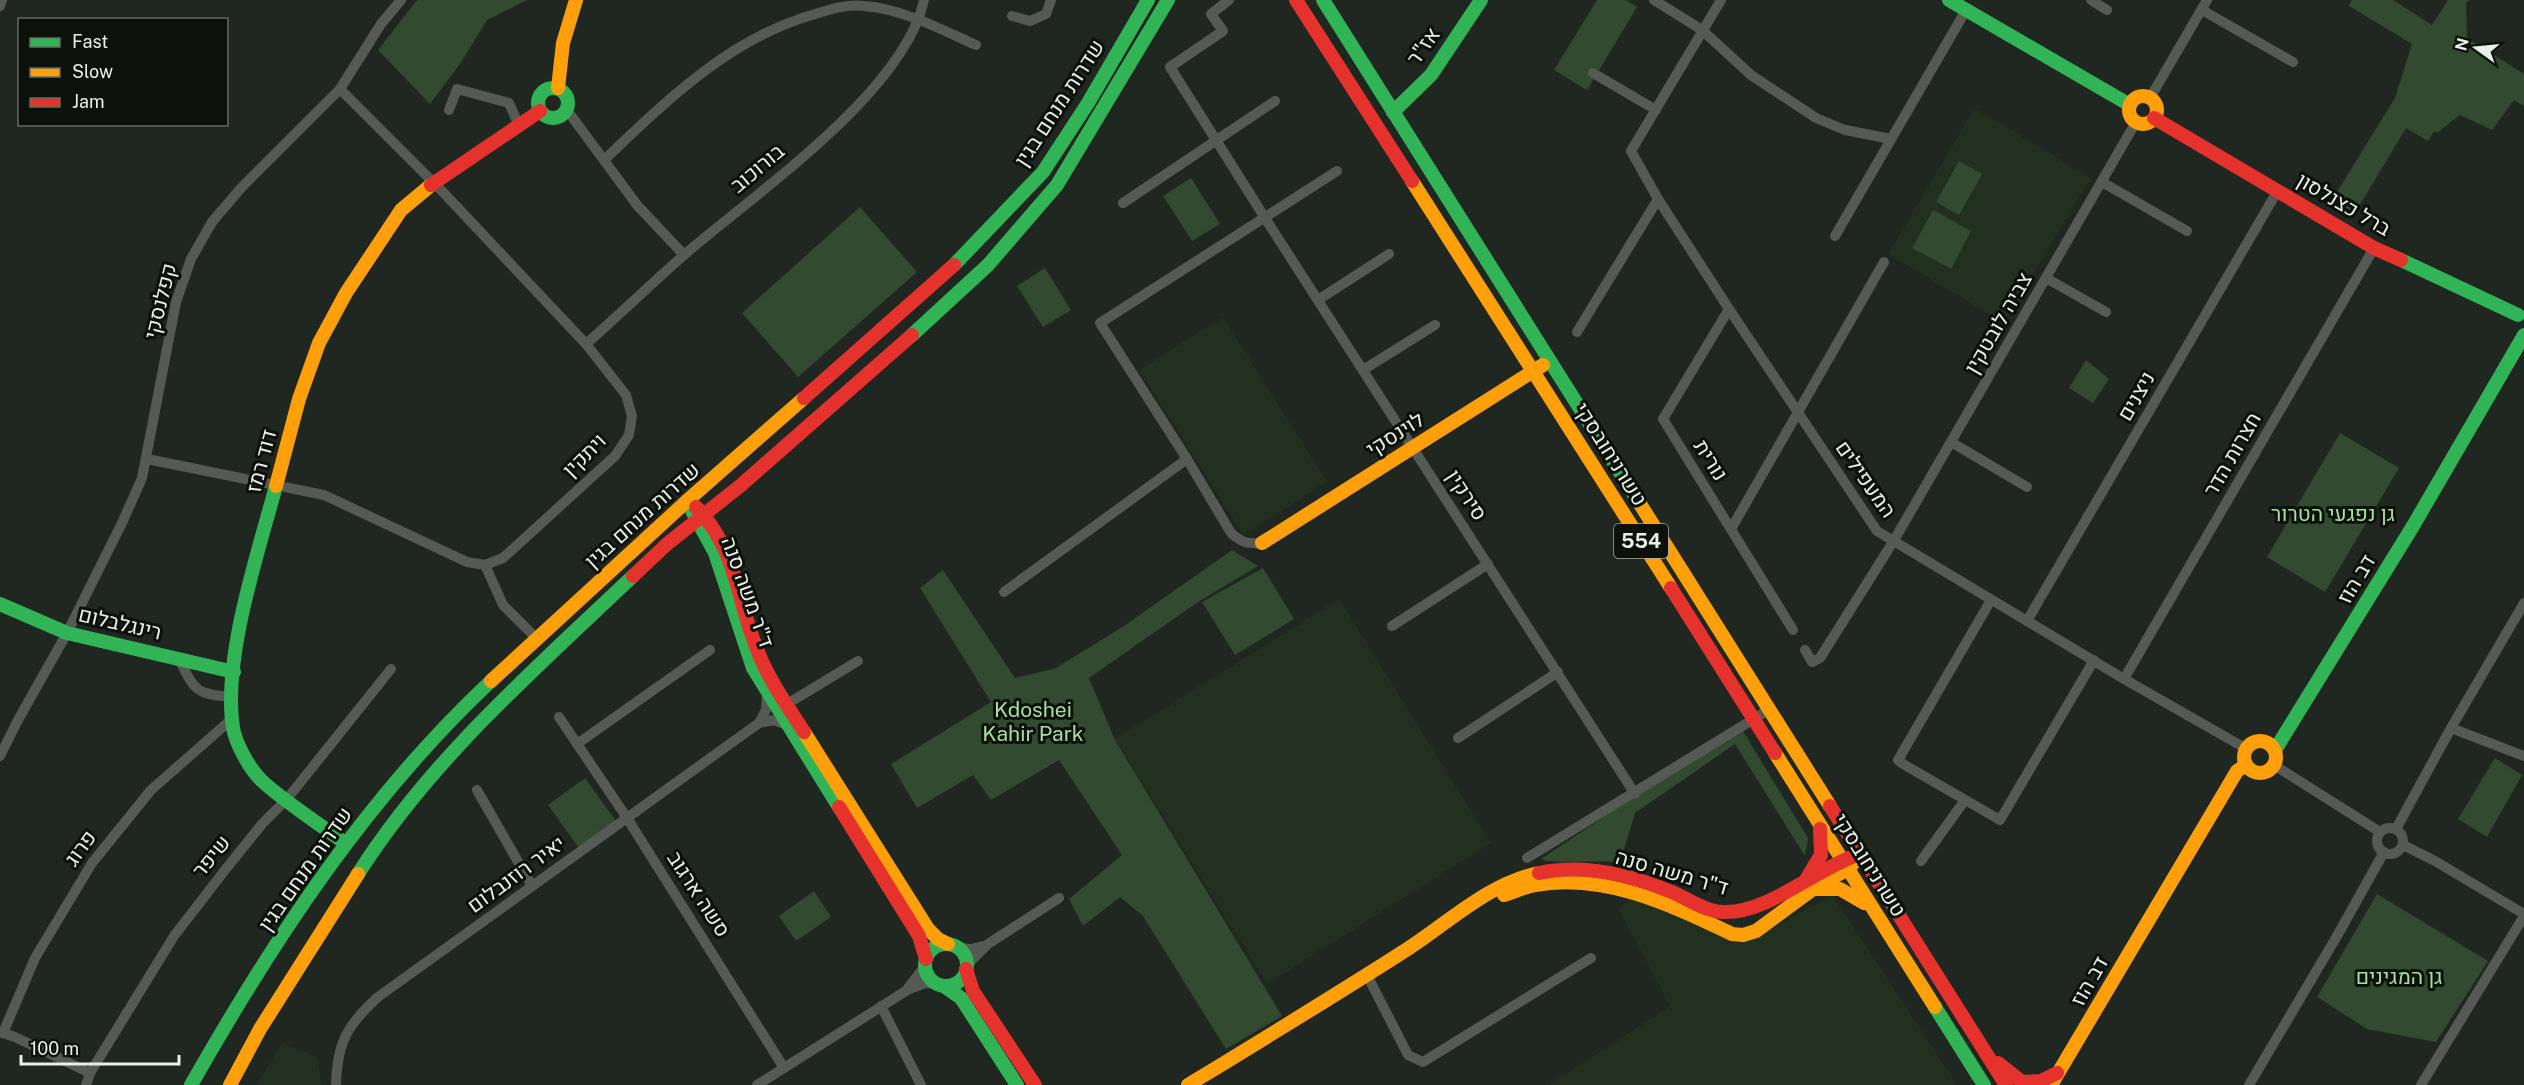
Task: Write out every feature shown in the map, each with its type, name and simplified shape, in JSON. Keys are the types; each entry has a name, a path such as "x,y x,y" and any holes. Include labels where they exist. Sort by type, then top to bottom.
{"street":[{"path":"0,6 2,0"},
{"name":"קפלנסקי","path":"0,756 67,633 142,478 176,302 191,259 212,222 241,188 340,89 381,24 401,0"},
{"path":"540,111 551,118 561,117 569,105 566,94 558,88 560,49 567,20 576,0"},
{"name":"בורוכוב","path":"586,344 684,255 826,136 870,94 905,45 924,0"},
{"path":"1012,16 1030,21 1046,14 1051,0"},
{"name":"שדרות מנחם בגין","path":"191,1085 231,1015 345,843 452,718 688,500 967,253 1043,172 1088,103 1148,0"},
{"name":"שדרות מנחם בגין","path":"230,1085 260,1029 370,855 427,782 483,718 667,544 736,489 935,315 988,265 1057,185 1168,0"},
{"name":"סירקין","path":"1229,0 1211,14 1223,31 1170,67 1264,218 1635,794"},
{"name":"טשרניחובסקי","path":"1296,0 1534,371 1984,1085"},
{"name":"טשרניחובסקי","path":"1323,0 2006,1085"},
{"name":"אז\"ר","path":"1393,112 1404,104 1435,69 1481,0"},
{"path":"1654,0 1702,30 1750,75 1816,118 1845,130 1891,139"},
{"path":"1593,73 1656,110 1721,0"},
{"path":"1948,0 2130,105"},
{"path":"2091,0 2108,10"},
{"path":"604,160 659,107 701,72 747,42 794,20 839,6 862,5 886,9 917,19 976,45"},
{"path":"2150,98 2204,5 2293,62"},
{"path":"1836,236 1966,10"},
{"name":"דוד רמז","path":"345,843 260,779 248,762 233,729 234,672 248,592 299,399 319,343 360,269 401,210 433,183 540,111 538,101 542,93 550,88 558,88"},
{"name":"ויתקין","path":"340,89 586,344 626,394 632,416 629,435 615,456 503,558 485,565"},
{"path":"449,110 457,89 509,103 519,126"},
{"path":"2130,105 2141,97 2150,98"},
{"path":"2130,105 2130,114 2136,122 2146,124 2154,118 2157,109 2150,98"},
{"path":"1123,203 1275,101"},
{"path":"567,110 637,205 684,255"},
{"name":"המעפילים","path":"1656,110 1631,151 1658,199 1729,309 1877,531 2124,679 2246,748"},
{"name":"ברל כצנלסון","path":"2154,118 2374,248 2521,312"},
{"name":"צביה לובטקין","path":"1805,650 1812,662 1820,658 1893,542 2136,122"},
{"path":"1263,543 1248,544 1239,541 1231,533 1187,459 1100,323 1337,171"},
{"path":"2102,182 2187,231"},
{"name":"ניצנים","path":"2027,621 2278,190"},
{"path":"1577,332 1658,199"},
{"name":"חצרות הדר","path":"2124,679 2374,248"},
{"path":"1318,300 1389,254"},
{"path":"1731,529 1884,262"},
{"path":"2046,278 2106,312"},
{"name":"נורית","path":"1729,309 1663,419 1793,630"},
{"path":"2521,312 2517,328 2524,335"},
{"path":"1363,370 1435,325"},
{"name":"דב הוז","path":"2275,750 2413,526 2524,335"},
{"name":"לוינסקי","path":"1263,543 1551,360"},
{"path":"1952,441 2026,487"},
{"path":"147,459 324,495 467,562 485,565 503,605 537,639"},
{"path":"1004,592 1187,459"},
{"path":"667,544 681,540 700,540 720,549 720,516 736,489"},
{"name":"ד\"ר משה סנה","path":"688,500 720,549 755,645 787,704 928,929 938,939 953,946"},
{"name":"ד\"ר משה סנה","path":"720,549 745,649 767,694 919,936 926,962"},
{"path":"1392,626 1488,564"},
{"path":"1991,600 1898,759 1965,800 2001,820 2094,660"},
{"path":"2396,829 2451,728 2524,603"},
{"name":"רינגלבלום","path":"0,604 67,633 234,672"},
{"path":"578,744 710,650"},
{"path":"179,659 195,688 208,695 232,697"},
{"path":"787,704 858,661"},
{"name":"שיפר","path":"86,1085 90,1073 174,936 225,870 287,799 391,669"},
{"path":"1458,738 1558,672"},
{"path":"759,723 766,710 767,694"},
{"path":"1527,858 1635,794 1770,709"},
{"name":"סשה ארגוב","path":"559,717 627,818 784,1068"},
{"name":"פרוג","path":"2,1033 35,958 92,863 151,790 233,718"},
{"path":"759,723 774,720 787,725"},
{"name":"יאיר רוזנבלום","path":"336,1085 342,1045 348,1028 357,1016 378,997 759,723"},
{"path":"2451,728 2524,756"},
{"path":"2263,740 2275,750 2274,765 2268,771 2260,773 2252,771 2246,765 2243,757 2246,748 2253,742 2263,740"},
{"name":"דב הוז","path":"2045,1085 2058,1075 2237,771 2246,765"},
{"path":"2274,765 2380,832"},
{"path":"477,790 532,886"},
{"path":"1922,861 1965,800"},
{"path":"1818,822 1824,846 1810,884 1844,889 1876,914"},
{"path":"2380,832 2390,828 2396,829 2403,837 2403,845 2395,853 2384,852"},
{"path":"2380,832 2378,843 2384,852"},
{"path":"2403,845 2435,861 2524,915 2421,1085"},
{"path":"2249,1085 2384,852"},
{"name":"ד\"ר משה סנה","path":"1188,1085 1367,975 1510,882 1543,872 1584,871 1648,882 1721,912 1748,909 1810,884 1860,854"},
{"name":"ד\"ר משה סנה","path":"1448,923 1528,886 1583,884 1644,895 1732,934 1743,935 1756,931 1810,884"},
{"path":"757,1085 898,995 918,985 956,983 962,978 966,967 988,944 1059,898"},
{"path":"898,995 916,980 935,947 953,946 971,949 988,944"},
{"path":"953,946 964,954 973,991 1035,1085"},
{"path":"1367,975 1408,1055 1423,1062 1591,958"},
{"path":"926,962 931,980 961,998 1017,1085"},
{"path":"881,1006 921,1085"},
{"path":"2,1033 90,1073"},
{"path":"1984,1051 2013,1077 2022,1082 2041,1081 2058,1075"}],"shaded area":[{"path":"1975,108 2091,178 2004,323 1888,254"},
{"path":"1223,317 1327,482 1243,535 1139,370"},
{"path":"1339,599 1491,843 1267,984 1115,739"},
{"path":"1833,896 1957,1085 1549,1085 1670,1006 1618,908 1633,897 1735,940 1750,941"},
{"path":"282,1043 318,1057 321,1085 256,1085"}],"green space":[{"path":"417,0 527,0 487,20 460,64 430,104 378,50"},
{"path":"1597,0 1626,0 1637,7 1587,90 1554,70"},
{"path":"2352,0 2393,0 2432,25 2448,0 2469,0 2466,3 2467,38 2524,74 2524,106 2514,100 2492,130 2460,115 2438,132 2434,131 2428,141 2406,128 2355,213 2332,200 2395,98 2412,44 2349,6"},
{"path":"1959,161 1982,174 1959,215 1936,202"},
{"path":"1191,178 1220,224 1192,241 1163,196"},
{"path":"860,207 917,272 798,377 742,313"},
{"path":"1933,210 1971,231 1951,269 1912,248"},
{"path":"1045,268 1071,310 1043,327 1017,286"},
{"path":"2086,360 2109,379 2093,403 2069,388"},
{"name":"גן נפגעי הטרור","path":"2340,433 2399,468 2325,592 2267,557"},
{"name":"Kdoshei Kahir Park","path":"1232,550 1258,566 1198,602 1089,678 1115,740 1282,1016 1226,1049 1143,916 1120,897 1083,926 1069,899 1122,855 1059,760 991,800 973,775 917,808 891,764 991,702 920,588 943,570 1015,678 1056,668 1124,626"},
{"path":"1263,568 1294,619 1235,655 1202,602"},
{"path":"1740,726 1808,838 1805,856 1735,744 1635,813 1620,863 1555,862 1541,859"},
{"path":"2495,758 2522,775 2487,837 2458,819"},
{"path":"585,778 616,821 579,848 548,805"},
{"path":"814,891 831,917 796,941 779,916"},
{"name":"גן המגינים","path":"2377,894 2488,961 2436,1042 2367,1029 2317,997"}],"traffic: fast":[{"path":"954,265 1043,172 1088,103 1148,0"},
{"path":"912,335 988,265 1057,185 1168,0"},
{"path":"1323,0 1640,504"},
{"path":"1393,112 1431,75 1481,0"},
{"path":"1949,0 2130,105"},
{"path":"553,88 564,92 568,103 564,114 553,118 542,114 538,103 542,92 553,88"},
{"path":"2401,260 2518,315"},
{"path":"2275,750 2413,526 2524,335"},
{"path":"276,486 237,639 231,701 233,728 244,756 261,780 345,843"},
{"path":"692,511 715,553 753,668 839,807"},
{"path":"358,874 387,832 451,754 522,681 633,576"},
{"path":"0,604 67,633 234,672"},
{"path":"191,1085 255,977 363,821 403,773 491,681"},
{"path":"946,944 961,950 967,965 961,980 946,986 931,980 925,965 931,950 946,944"},
{"path":"944,986 961,998 1017,1085"},
{"path":"1935,1007 1984,1085"}],"traffic: slow":[{"path":"558,88 563,43 576,0"},
{"path":"2143,96 2153,100 2157,110 2153,120 2143,124 2133,120 2129,110 2133,100 2143,96"},
{"path":"1412,181 1671,588"},
{"path":"276,486 299,399 319,343 346,293 401,210 431,185"},
{"path":"1262,543 1543,365"},
{"path":"491,681 688,500 804,398"},
{"path":"1640,504 1830,806"},
{"path":"804,732 928,929 938,939 948,944"},
{"path":"2260,741 2272,745 2276,757 2272,769 2260,773 2248,769 2244,757 2248,745 2260,741"},
{"path":"1775,753 1935,1007"},
{"path":"2051,1085 2237,771 2246,765"},
{"path":"1504,895 1531,886 1561,882 1612,887 1661,902 1732,934 1743,935 1756,931 1813,889 1848,869 1856,860"},
{"path":"1188,1085 1382,966 1487,894 1521,878 1539,873"},
{"path":"230,1085 260,1029 358,874"},
{"path":"1813,889 1840,889 1864,903"}],"traffic: jam":[{"path":"1296,0 1412,181"},
{"path":"431,185 540,111"},
{"path":"2154,118 2374,248 2401,260"},
{"path":"804,398 954,265"},
{"path":"633,576 667,544 740,486 912,335"},
{"path":"696,507 710,523 728,557 761,660 778,692 804,732"},
{"path":"1671,588 1775,753"},
{"path":"1830,806 2006,1085"},
{"path":"839,807 919,936 926,959"},
{"path":"1807,878 1821,855 1820,829"},
{"path":"1539,873 1573,869 1607,872 1640,880 1716,911 1740,911 1775,898 1826,869 1860,854"},
{"path":"966,969 973,991 1035,1085"},
{"path":"1998,1063 2022,1082 2041,1081 2057,1073"}]}
